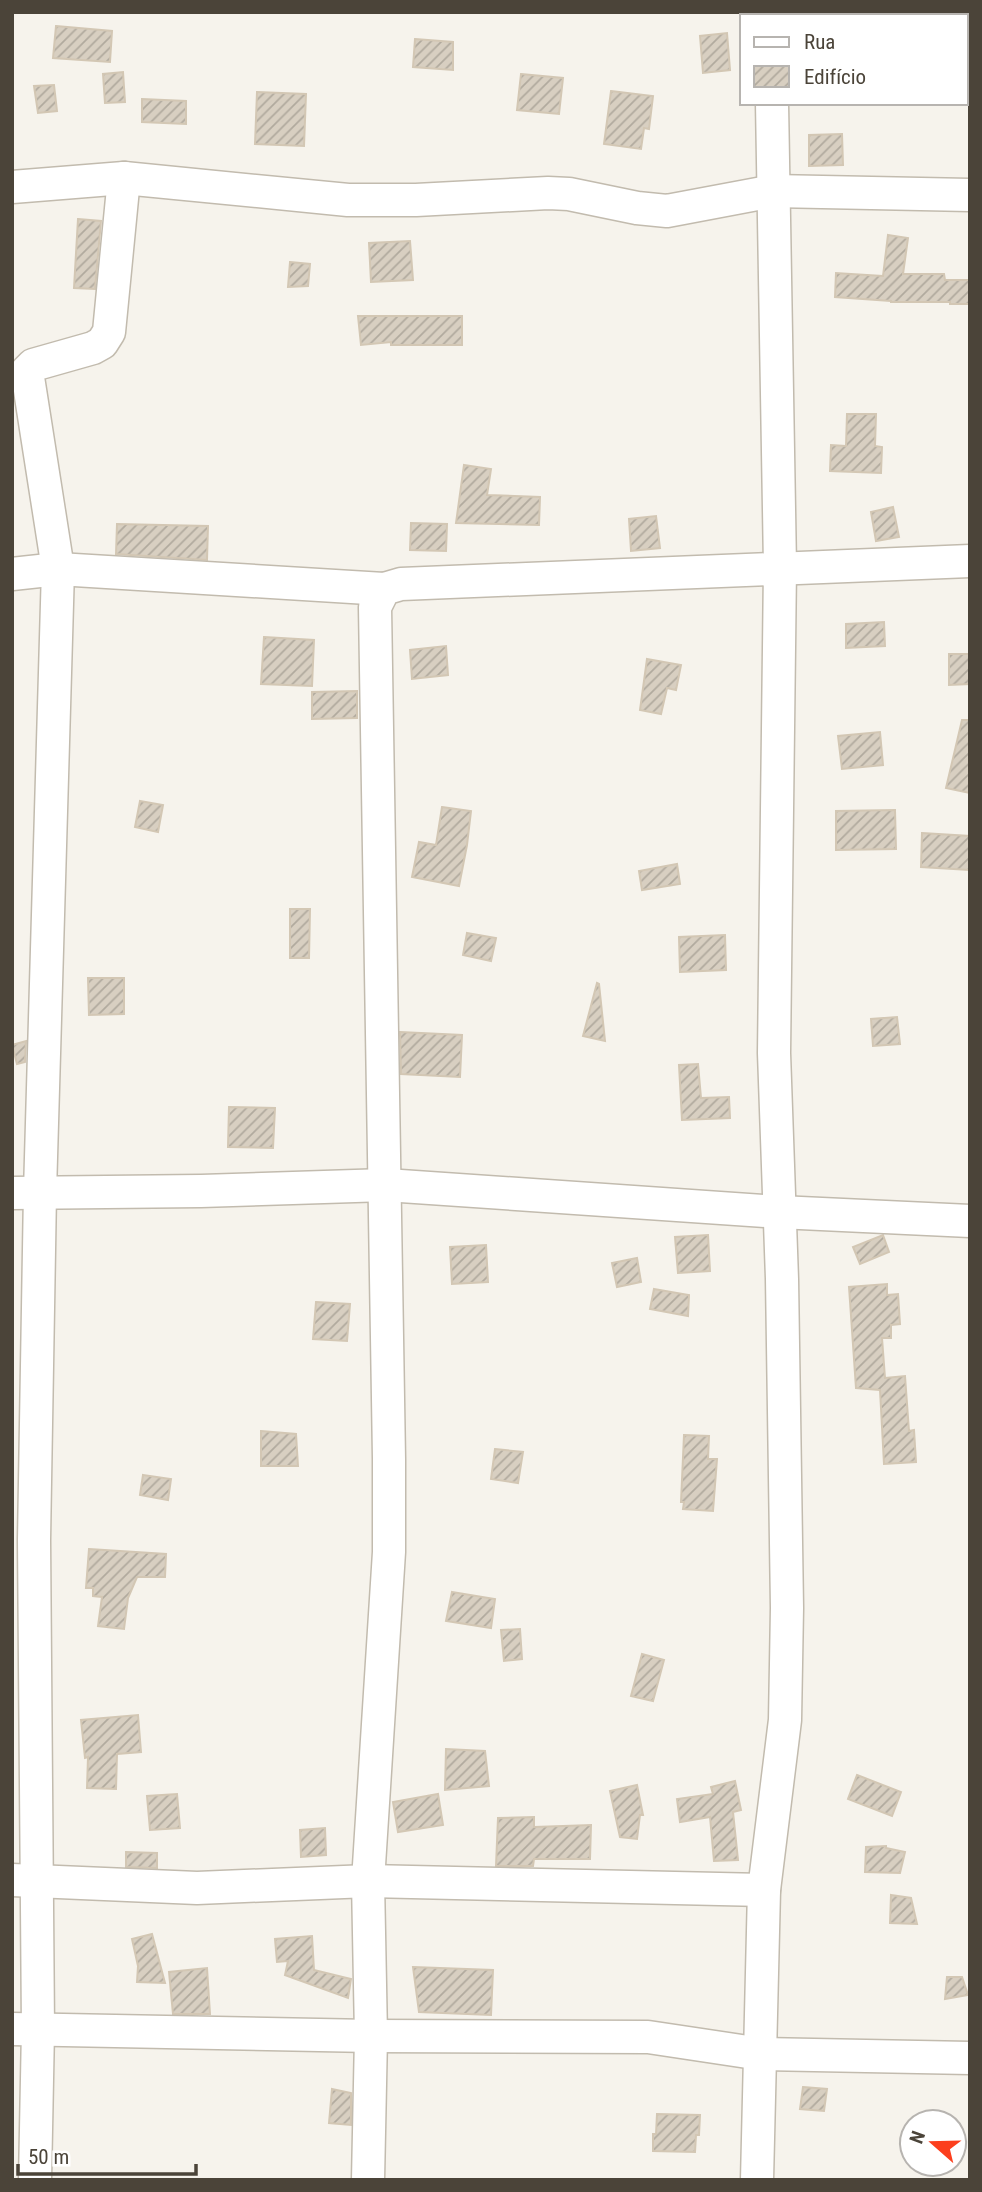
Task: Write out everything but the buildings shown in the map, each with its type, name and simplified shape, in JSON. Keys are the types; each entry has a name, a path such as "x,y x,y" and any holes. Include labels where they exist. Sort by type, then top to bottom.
{"street":[{"path":"757,2180 764,1890 785,1707 787,1608 774,1053 780,568 772,105"},
{"path":"35,2180 25,2029 23,1541 26,1192 58,569 27,371 33,365 93,348 102,343 109,332 124,178"},
{"path":"12,187 124,178 348,200 416,200 548,193 569,194 637,208 667,211 774,191 970,195"},
{"path":"12,574 58,569 384,589 401,584 970,561"},
{"path":"368,2180 372,2036 368,1881 389,1552 386,1185 375,607 384,589"},
{"path":"26,1192 201,1191 386,1185 779,1212 970,1221"},
{"path":"25,1880 197,1888 368,1881 764,1890"},
{"path":"25,2029 648,2038 761,2054 970,2058"}]}
